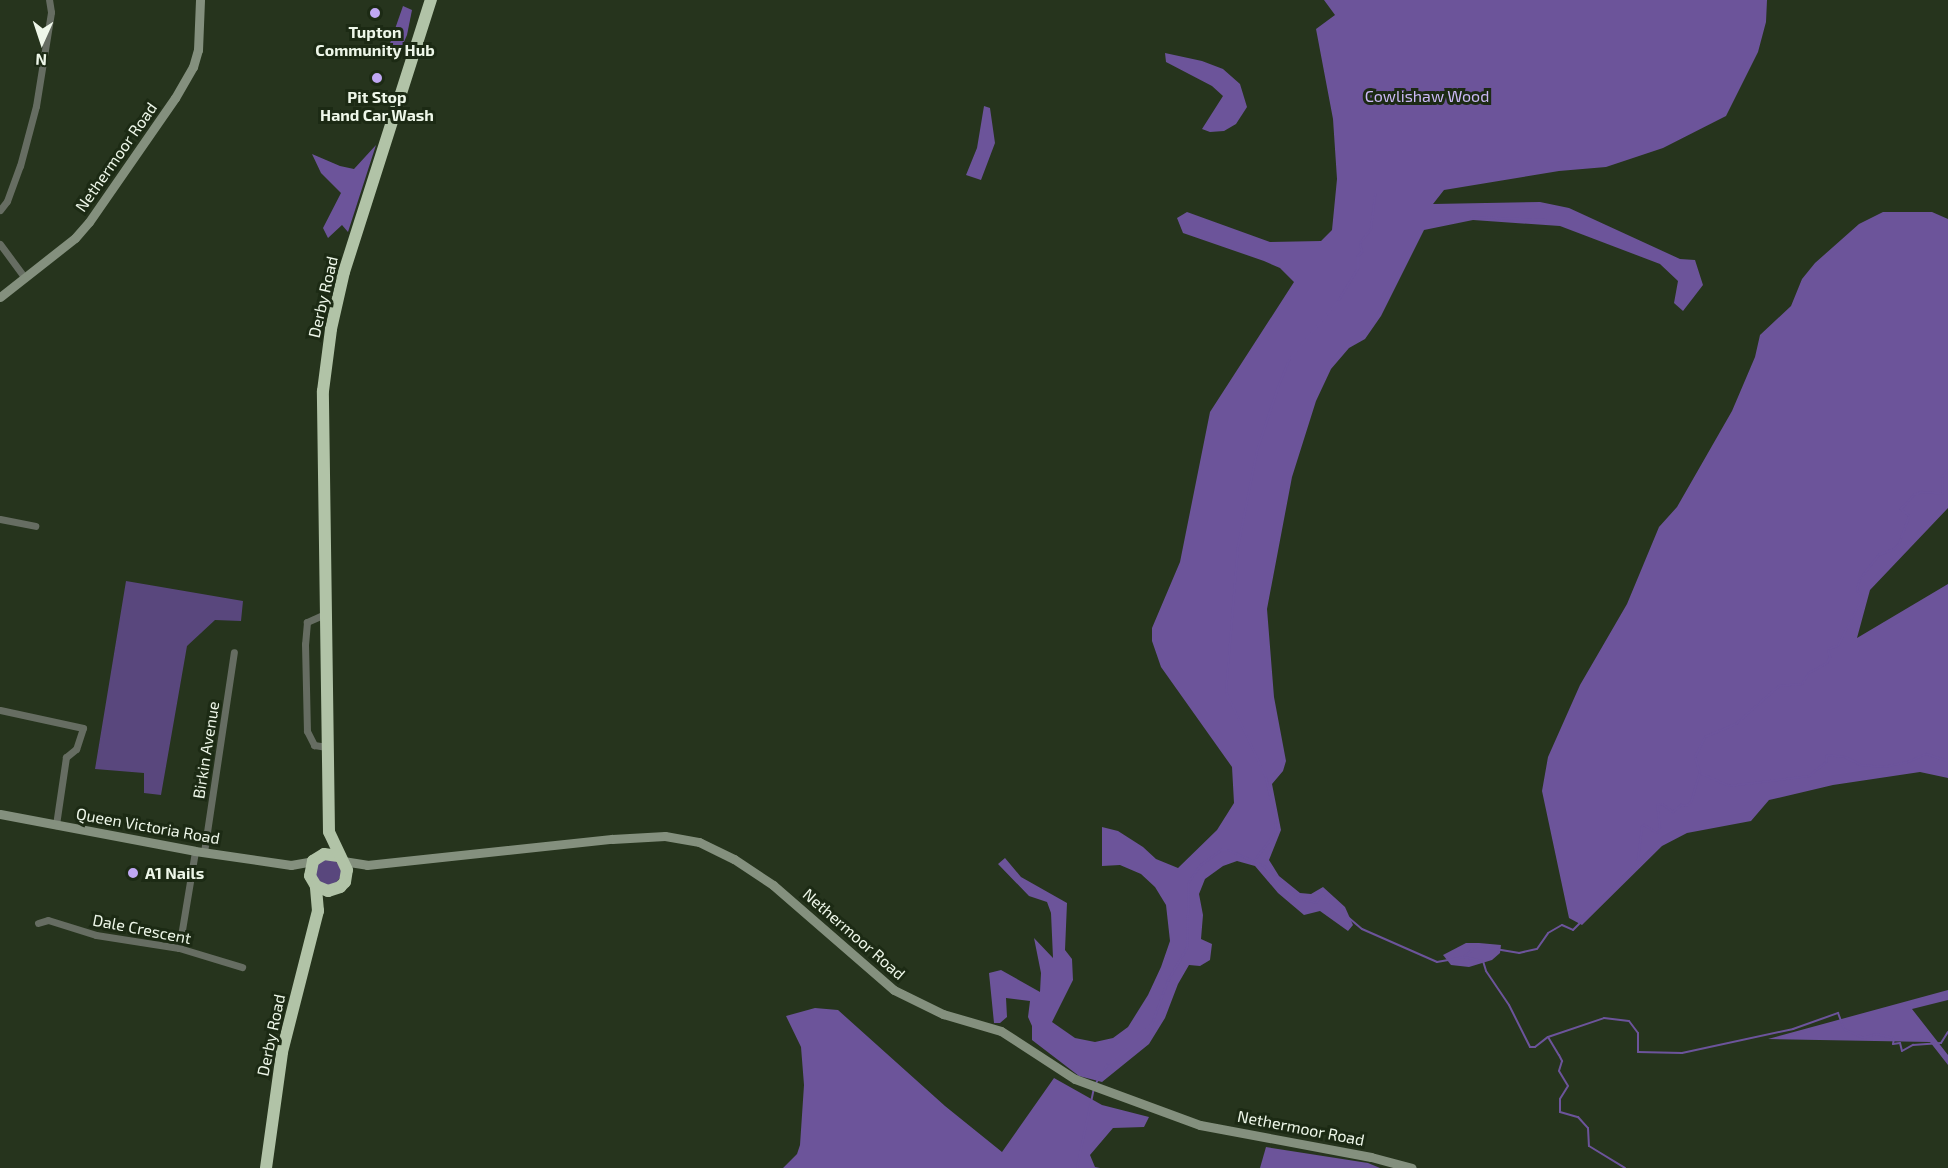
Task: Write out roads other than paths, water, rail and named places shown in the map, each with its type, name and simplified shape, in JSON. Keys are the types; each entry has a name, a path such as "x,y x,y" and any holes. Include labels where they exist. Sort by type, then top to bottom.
{"highway":[{"name":"Derby Road","path":"329,832 323,392 331,329 344,272 430,0"},
{"path":"329,832 347,875 345,882 334,890 313,881 316,859 329,832"},
{"path":"316,859 329,854 341,858"},
{"name":"Derby Road","path":"313,881 318,911"},
{"name":"Derby Road","path":"266,1168 282,1052 318,911 334,890"}],"street":[{"path":"0,210 7,201 20,166 36,106 51,12 49,0"},
{"name":"Nethermoor Road","path":"0,297 75,238 89,222 175,98 193,67 198,50 200,0"},
{"path":"0,244 25,278"},
{"path":"0,519 35,526"},
{"path":"325,614 308,622 305,644 307,731 314,745 327,747"},
{"name":"Birkin Avenue","path":"179,948 200,852 234,652"},
{"path":"0,710 83,728 75,749 66,757 56,825"},
{"name":"Queen Victoria Road","path":"0,814 200,852 291,865 316,859"},
{"name":"Nethermoor Road","path":"347,875 367,865 612,839 665,836 699,842 734,859 773,885 894,990 943,1014 1001,1030 1075,1079 1200,1125 1371,1157 1413,1168"},
{"name":"Nethermoor Road","path":"341,858 367,865"},
{"name":"Queen Victoria Road","path":"291,865 313,881"},
{"name":"Dale Crescent","path":"38,923 48,920 96,935 179,948 242,967"}],"waterway":[{"path":"1254,861 1275,834 1276,823 1266,777 1226,692 1238,547 1257,451 1279,385 1289,360 1339,300 1358,268 1358,256 1362,252 1360,243 1371,229 1375,194"},
{"path":"1471,217 1546,220"},
{"path":"1464,957 1477,946 1519,953 1537,949 1548,933 1562,925 1573,930 1589,914 1638,860 1642,827 1644,825 1657,833 1660,828 1657,805 1662,804 1673,812 1681,805 1686,806 1691,802 1700,773 1695,757 1705,737 1736,724 1779,686 1802,684 1809,673 1827,663 1830,657 1828,649 1838,646 1863,597 1857,590 1860,579 1879,555 1894,549 1899,544 1909,516 1901,509 1914,495 1922,492 1943,494 1942,477 1948,470"},
{"path":"1700,773 1729,786 1809,776 1826,762 1827,755 1845,757 1861,765 1884,767 1908,762 1926,754 1945,760"},
{"path":"1096,1083 1108,1064 1152,1024 1168,981 1187,948 1189,882 1201,865 1222,850 1228,850 1264,866 1299,898 1316,903 1322,895 1362,929 1437,962 1464,957 1483,961 1486,971 1509,1005 1530,1047 1535,1047 1548,1037 1559,1055 1562,1061 1559,1071 1568,1086 1560,1099 1560,1112 1578,1117 1588,1128 1589,1146 1625,1168"},
{"path":"1548,1037 1604,1018 1629,1021 1638,1033 1638,1052 1682,1053 1793,1029 1838,1013 1844,1029 1863,1038 1876,1034 1894,1038 1893,1044 1900,1043 1902,1051 1913,1045 1941,1043 1948,1032"},
{"path":"1077,1168 1094,1088"}],"place":[{"name":"Tupton Community Hub","path":"375,13"},
{"name":"Pit Stop Hand Car Wash","path":"377,78"},
{"name":"A1 Nails","path":"133,873"}],"park label":[{"name":"Cowlishaw Wood","path":"1427,96"}]}
